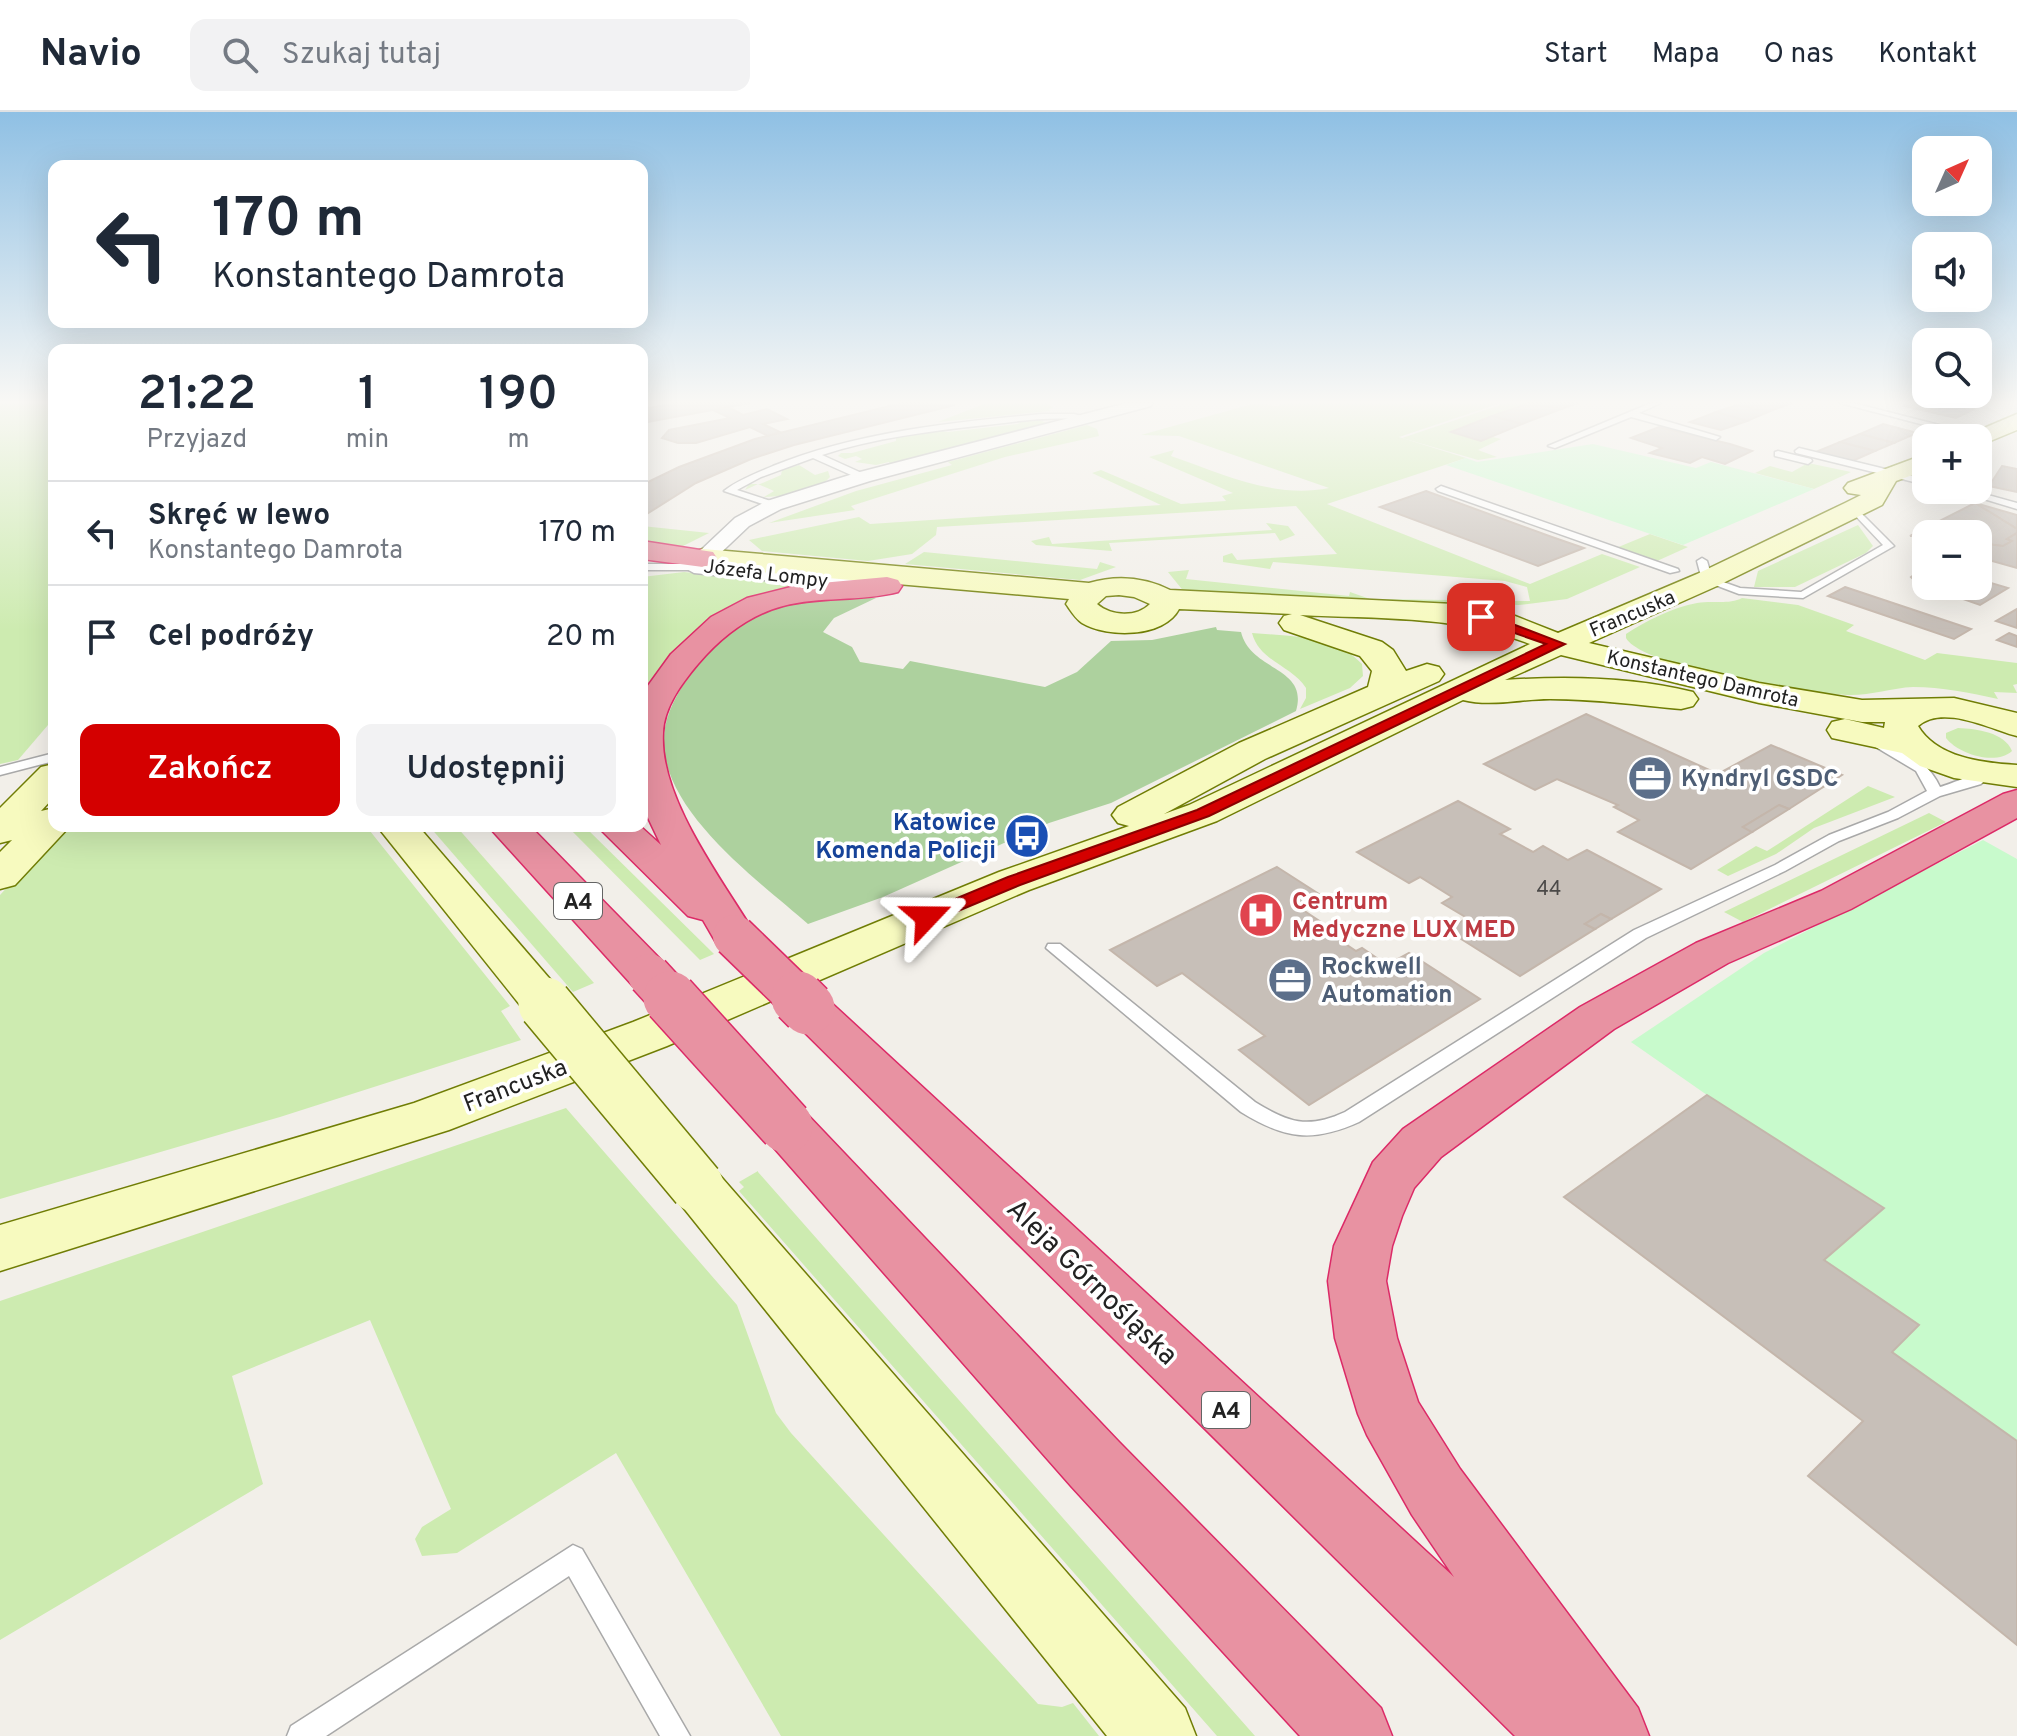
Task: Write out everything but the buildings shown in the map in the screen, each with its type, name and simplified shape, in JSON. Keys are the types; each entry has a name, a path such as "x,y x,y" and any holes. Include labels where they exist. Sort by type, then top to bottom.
{"highway":[{"path":"648,551 699,562"},
{"path":"648,725 659,695 702,638 753,606 793,595 887,586"},
{"path":"648,767 663,808 734,936"},
{"path":"1610,1736 1436,1492 1390,1414 1366,1338 1357,1281 1363,1246 1374,1216 1392,1177 1422,1143 1597,1018 1712,953 1836,900 2007,784"},
{"name":"A4","path":"514,832 649,975 1095,1464 1353,1736"},
{"name":"Aleja Górnośląska","path":"623,832 1570,1736"}],"street":[{"name":"Józefa Lompy","path":"699,562 742,522 774,505 857,479"},
{"name":"Francuska","path":"1014,881 1252,751 1384,692 1529,643 1612,622 1694,571 1846,491 1884,479"},
{"name":"Francuska","path":"0,1248 431,1117 650,1034 1014,881 1203,813 1441,698 1529,643 1694,571 1854,509 1873,499 1889,479"},
{"name":"Józefa Lompy","path":"699,562 887,586"},
{"path":"699,562 1088,600"},
{"path":"887,586 1006,597 1088,600"},
{"path":"1006,597 1085,629 1109,634 1147,635 1229,617"},
{"path":"1088,600 1100,619 1112,622 1141,622 1162,606 1229,617 1292,622 1331,633 1371,649 1381,657 1389,671 1384,692"},
{"name":"Konstantego Damrota","path":"1162,606 1454,613 1504,623 1529,643 1683,699 1833,727 1920,737"},
{"name":"Konstantego Damrota","path":"1292,622 1424,629 1529,643 1835,707 1920,737"},
{"path":"1612,622 1602,638 1616,659"},
{"path":"1441,698 1542,686 1683,699"},
{"path":"2007,784 1920,737 1952,708 2017,725"},
{"path":"0,831 48,781"},
{"path":"0,876 48,826"},
{"path":"402,832 1157,1736"},
{"path":"0,1236 66,1228"}],"lane":[{"path":"750,479 729,491 774,505"},
{"path":"1441,489 1694,571 1739,591 1803,595 1889,546 1854,509"},
{"path":"1992,499 2017,506"},
{"path":"648,566 699,562"},
{"path":"1833,727 1868,738 1910,760 1933,783 1935,793"},
{"path":"1920,737 1939,778 1935,793"},
{"path":"0,771 48,759"},
{"path":"1054,948 1248,1107 1271,1122 1290,1129 1314,1131 1331,1128 1352,1117 1640,934 1780,868 1834,838 1893,815 1935,793 1976,781 2007,784"},
{"path":"301,1736 573,1558 676,1736"}],"green space":[{"path":"0,479 48,479 48,725 18,760 0,764"},
{"path":"772,479 828,479 782,496 764,497 774,491 758,484"},
{"path":"901,479 937,479 851,506 855,510 769,523 856,491"},
{"path":"1104,479 1122,479 1181,504 1226,501 1222,496 1233,493 1200,479 1235,479 1288,490 1329,488 1302,479 1403,479 1327,504 1530,584 1602,554 1640,567 1567,599 1519,605 1185,593 1168,572 1189,570 1186,579 1349,596 1350,592 1370,599 1530,601 1527,587 1505,581 1273,562 1270,569 1223,562 1223,556 1232,553 1237,560 1337,554 1296,506 937,527 936,535 912,554 868,561 762,551 749,540 859,517 870,524 1161,505"},
{"path":"1487,479 1775,479 1814,489 1683,545"},
{"path":"1776,479 1836,479 1814,489"},
{"path":"1266,523 1288,526 1295,535 1280,541 1275,533 1109,543 1112,551 1036,545 1031,541 1049,537 1052,544 1272,530"},
{"path":"1858,525 1873,546 1866,553 1795,587 1754,587 1758,571"},
{"path":"648,527 709,533 681,547 648,546"},
{"path":"1650,534 1688,547 1657,561 1616,548"},
{"path":"924,552 1097,569 1100,562 1116,567 1080,580 905,564"},
{"path":"684,572 829,586 741,609 709,622 680,646 648,691 648,576"},
{"path":"831,598 876,598 834,618 823,632 852,647 860,662 903,669 910,661 1045,687 1077,672 1111,641 1152,640 1216,627 1217,630 1241,632 1256,655 1294,685 1298,696 1296,711 1111,803 1049,823 883,897 808,924 737,863 691,812 674,784 665,756 665,728 685,682 724,636 754,616 789,605"},
{"path":"1742,598 1798,605 1854,625 1846,631 1925,660 1937,653 2017,663 2017,684 2013,685 2017,693 1994,692 1998,699 1924,687 1855,695 1827,693 1693,669 1639,649 1626,638 1626,634 1642,624 1679,608"},
{"path":"1252,633 1296,636 1339,647 1362,664 1363,676 1350,688 1300,709 1306,698 1306,688 1261,650"},
{"path":"1958,728 1996,736 2012,751 1997,758 1968,753 1946,738 1946,733"},
{"path":"1868,786 1895,797 1814,828 1776,854 1728,876 1717,870 1756,846 1767,851"},
{"path":"1929,813 1946,822 1743,922 1724,912"},
{"path":"58,832 371,832 510,1006 501,1011 521,1040 280,1117 0,1199 0,895"},
{"path":"434,832 461,832 594,983 573,992"},
{"path":"573,832 590,832 714,954 700,960"},
{"path":"1983,840 2017,859 2017,1441 1892,1352 1919,1325 1824,1260 1883,1207 1707,1095 1631,1042 1764,953"},
{"path":"566,1108 737,1305 776,1413 791,1433 1038,1704 1062,1707 1073,1703 1099,1736 781,1736 616,1453 457,1553 422,1556 415,1539 422,1527 451,1509 370,1320 232,1376 263,1484 0,1640 0,1301"},
{"path":"758,1171 1255,1736 1217,1736 739,1191 744,1187 739,1182"}],"place":[{"name":"Kyndryl GSDC","path":"1650,778"},
{"name":"Katowice Komenda Policji","path":"1027,836"},
{"name":"Centrum Medyczne LUX MED","path":"1261,915"},
{"name":"Rockwell Automation","path":"1290,980"}],"route":[{"path":"927,917 1014,881 1203,813 1558,644 1481,617"}]}
